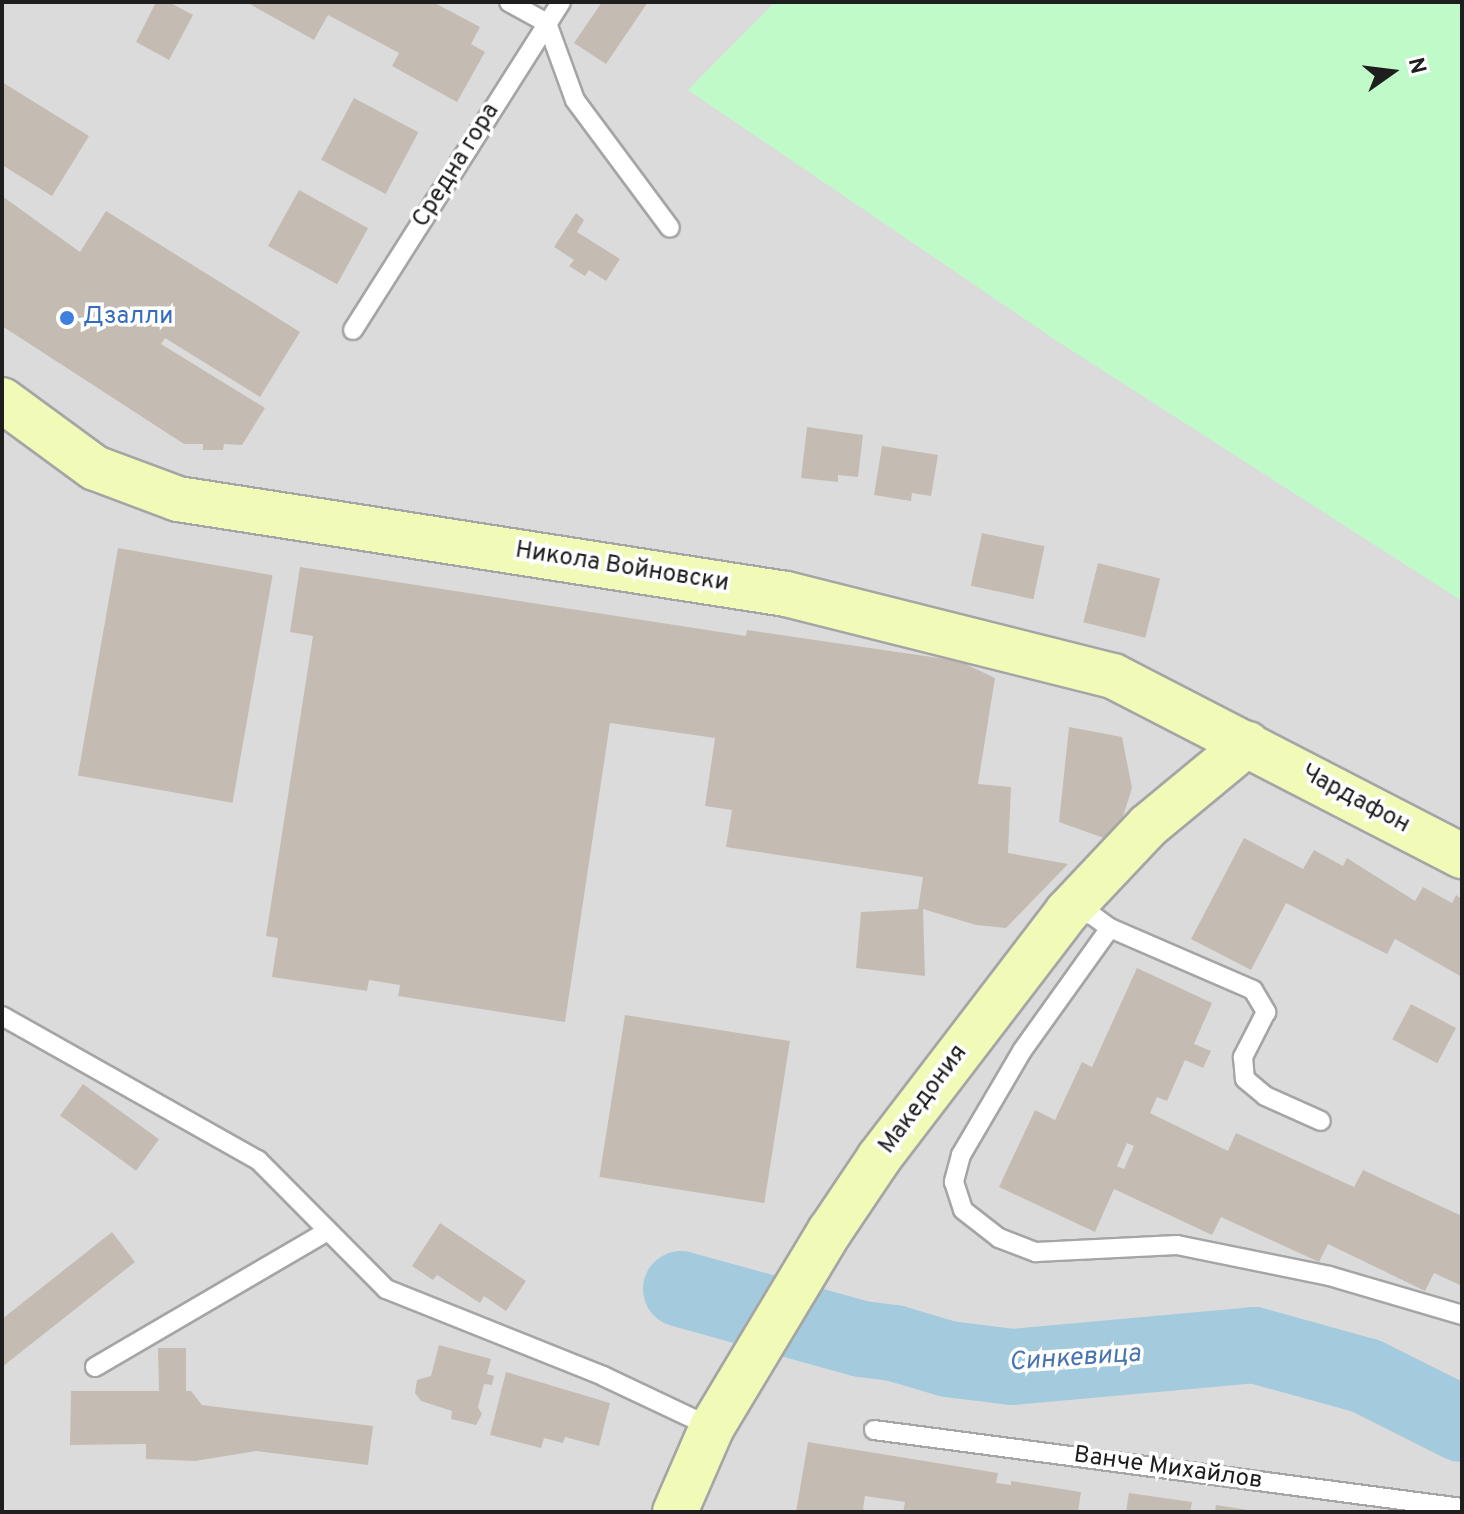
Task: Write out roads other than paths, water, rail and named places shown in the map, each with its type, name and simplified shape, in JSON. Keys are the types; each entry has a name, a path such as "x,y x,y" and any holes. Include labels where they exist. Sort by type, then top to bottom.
{"street":[{"name":"Никола Войновски","path":"2,400 95,468 178,499 786,594 1113,676 1247,744"},
{"name":"Чардафон","path":"1247,744 1462,856"},
{"name":"Македония","path":"675,1512 712,1427 830,1231 879,1158 1067,912 1148,826 1247,744"}],"lane":[{"path":"509,2 547,23 575,100 670,228"},
{"name":"Средна гора","path":"353,330 561,2"},
{"path":"1067,912 1092,915 1110,928 1253,990 1266,1012 1243,1057 1245,1079 1265,1096 1321,1121"},
{"path":"1110,928 1022,1051 961,1155 954,1182 963,1210 999,1238 1036,1252 1177,1245 1329,1276 1462,1315"},
{"path":"2,1016 258,1160 386,1289 603,1376 712,1427"},
{"path":"95,1367 328,1231"},
{"name":"Ванче Михайлов","path":"874,1430 1462,1508"}],"waterway":[{"name":"Синкевица","path":"681,1289 861,1339 894,1343 948,1359 1013,1367 1254,1345 1366,1376 1462,1424"}],"place":[{"name":"Дзалли","path":"67,318"}]}
